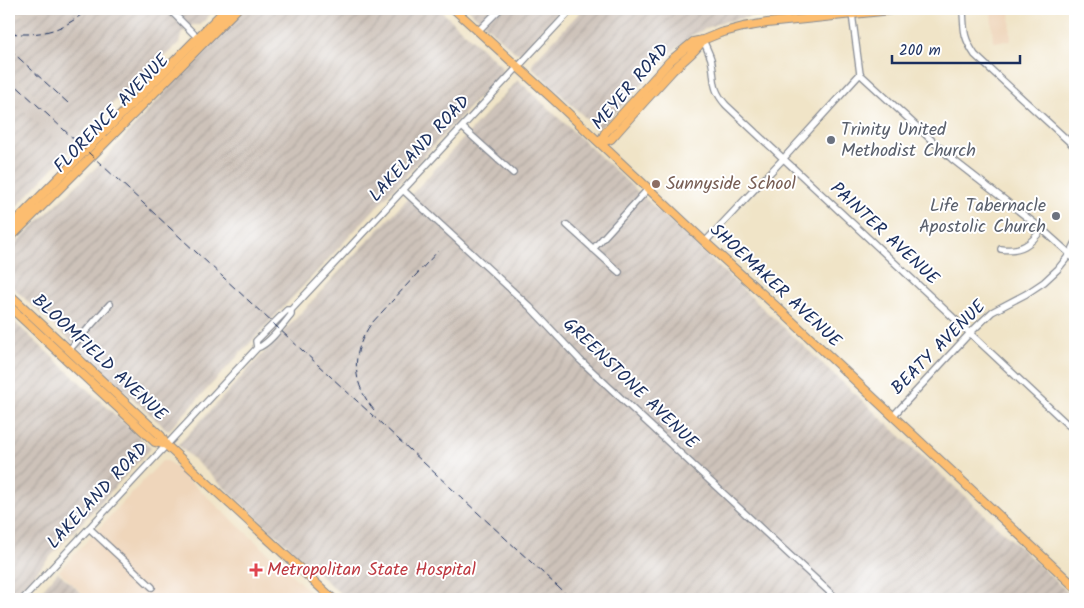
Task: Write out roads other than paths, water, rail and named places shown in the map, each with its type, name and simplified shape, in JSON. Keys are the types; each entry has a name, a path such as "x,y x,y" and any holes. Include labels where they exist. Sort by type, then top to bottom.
{"main road":[{"name":"FLORENCE AVENUE","path":"9,239 200,40 226,9"},
{"name":"FLORENCE AVENUE","path":"9,228 200,40 237,9"},
{"name":"SHOEMAKER AVENUE","path":"454,9 779,309 1075,587"},
{"name":"MEYER ROAD","path":"600,143 611,139 658,80 698,48 703,40 742,27 901,9"},
{"name":"BLOOMFIELD AVENUE","path":"9,294 161,436 166,445 332,599"},
{"name":"BLOOMFIELD AVENUE","path":"9,306 155,442 166,445"},
{"path":"62,356 69,350"}],"street":[{"path":"169,9 200,40"},
{"path":"478,31 500,9"},
{"name":"LAKELAND ROAD","path":"23,599 256,348 256,341 287,310 291,310 572,9"},
{"path":"963,9 964,34 968,45 975,55 1075,147"},
{"path":"1074,9 1075,15"},
{"path":"852,14 860,74 952,159 1042,229 1070,254 1075,261"},
{"name":"PAINTER AVENUE","path":"703,40 711,60 714,84 722,100 742,122 1075,430"},
{"path":"705,242 860,74"},
{"path":"462,126 513,173"},
{"path":"593,249 648,189"},
{"name":"GREENSTONE AVENUE","path":"403,190 530,307 580,360 837,599"},
{"path":"567,225 619,272"},
{"path":"1001,249 1012,251 1024,246 1034,240 1042,229"},
{"name":"BEATY AVENUE","path":"893,416 992,312 1044,282 1058,269 1075,244"},
{"path":"69,350 110,304"},
{"path":"89,528 152,587"}],"railway":[{"path":"9,12 29,9"},
{"path":"9,33 31,34 52,30 70,22 88,9"},
{"path":"9,49 68,103"},
{"path":"9,79 571,599"},
{"path":"374,410 361,389 356,367 364,335 371,324 438,251"}],"place":[{"name":"Trinity United Methodist Church","path":"831,140"},
{"name":"Sunnyside School","path":"656,184"},
{"name":"Life Tabernacle Apostolic Church","path":"1056,216"},
{"name":"Metropolitan State Hospital","path":"256,570"}]}
